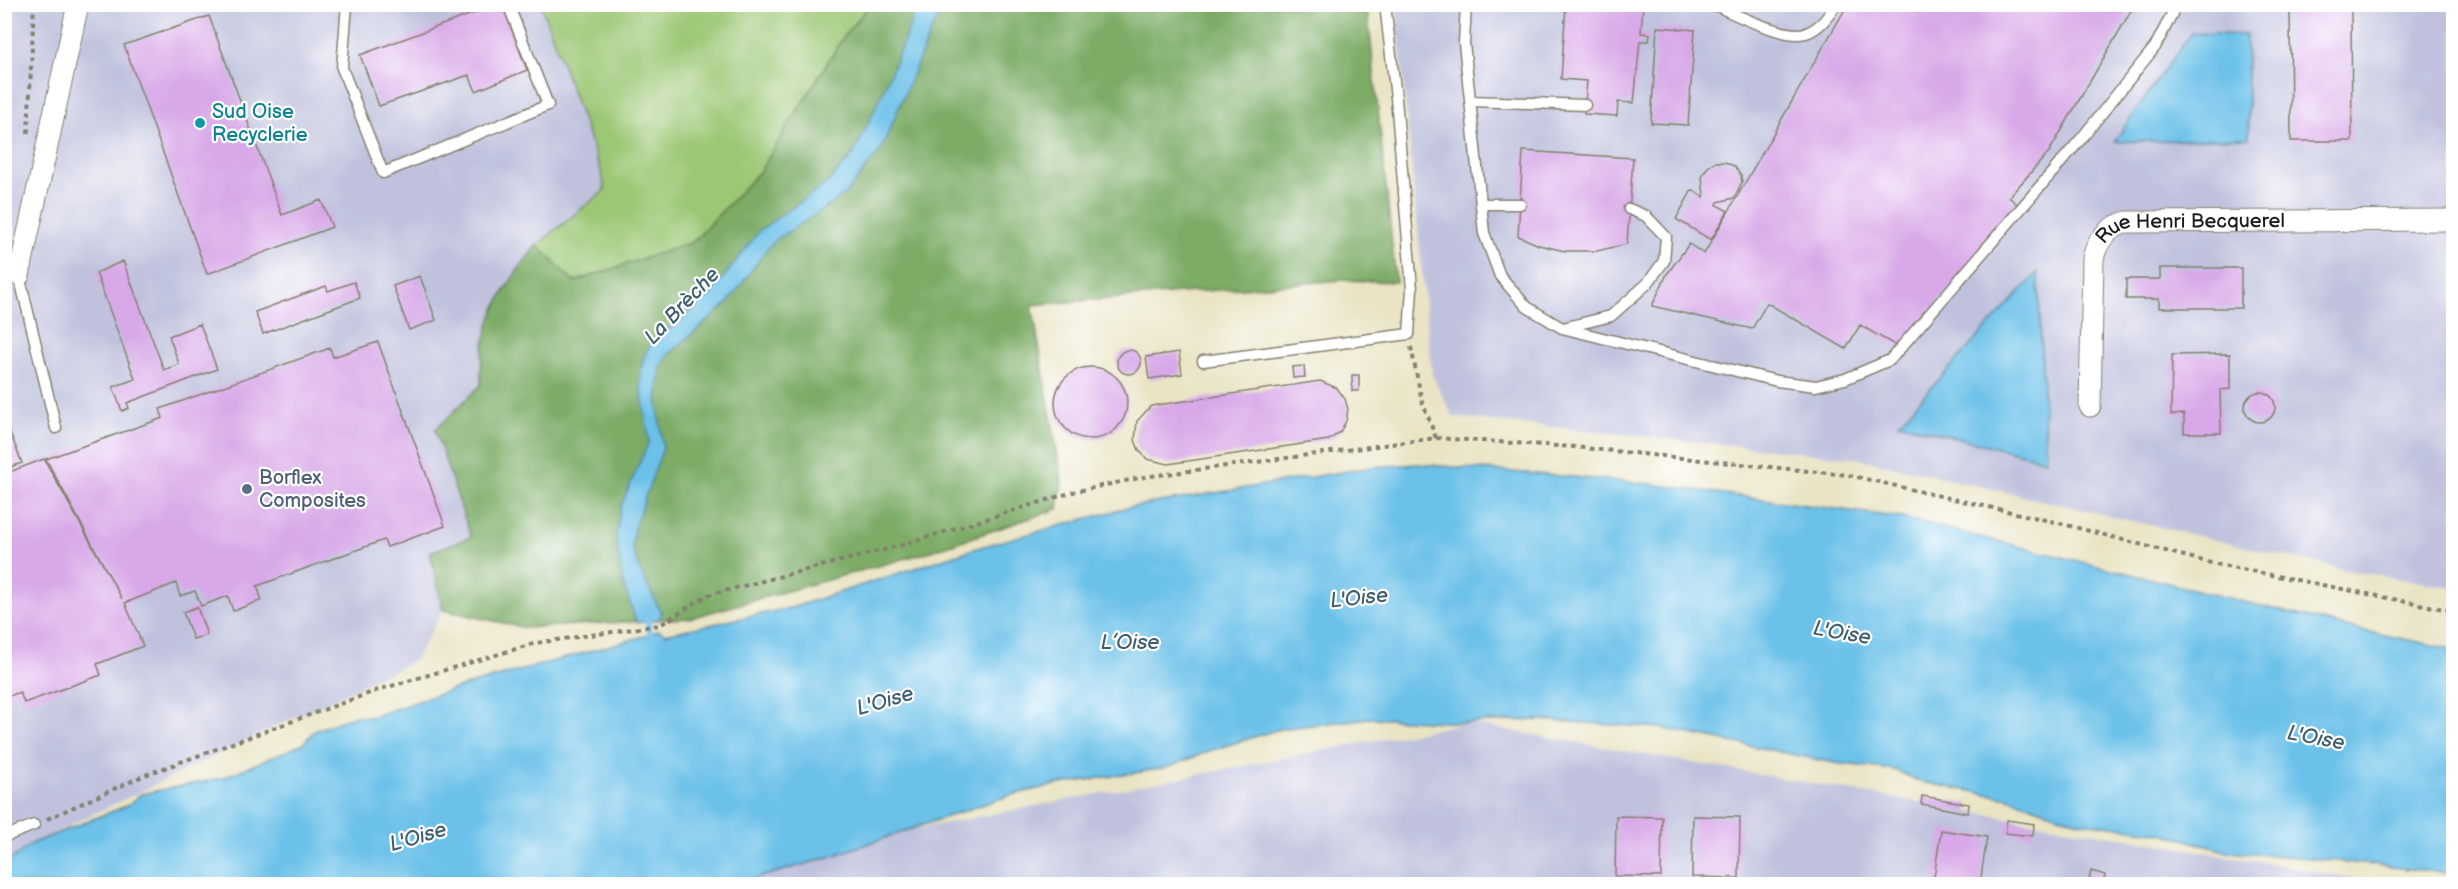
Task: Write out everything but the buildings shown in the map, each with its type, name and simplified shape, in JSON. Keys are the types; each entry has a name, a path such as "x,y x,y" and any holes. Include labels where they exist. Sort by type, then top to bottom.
{"street":[{"path":"19,275 78,4"},
{"name":"Rue Henri Becquerel","path":"2090,406 2093,259 2101,238 2107,231 2120,224 2127,222 2365,219 2454,220"}],"lane":[{"path":"347,4 342,68 383,173 548,105 508,4"},
{"path":"1203,361 1408,334 1412,288 1396,98 1385,4"},
{"path":"1466,4 1464,43 1484,233 1500,276 1527,308 1562,328 1778,381 1815,386 1845,379 1890,360 2081,139 2155,47 2172,14 2170,4"},
{"path":"1713,4 1775,31 1806,33 1828,18 1836,4"},
{"path":"1470,101 1585,105"},
{"path":"1481,204 1520,204"},
{"path":"1562,328 1611,316 1647,284 1664,261 1666,237 1646,216 1629,209"},
{"path":"19,275 56,428"},
{"path":"4,837 34,825"}],"path":[{"path":"27,134 34,4"},
{"path":"1408,334 1422,401 1436,438"},
{"path":"34,825 145,775 378,690 536,643 660,625 708,595 899,546 1073,492 1144,477 1436,438 1574,447 1848,476 2059,523 2211,563 2454,611"}],"shaded area":[{"path":"5,5 541,5 601,171 605,190 480,363 481,385 435,429 472,537 430,552 443,610 415,660 33,843 5,864"},
{"path":"1396,5 2453,5 2453,587 2351,571 1856,458 1453,417 1432,375"},
{"path":"1466,723 2386,884 737,884 829,857 900,832"}],"green space":[{"path":"541,5 870,5 846,33 760,171 693,242 573,282 537,245 605,190 601,171"},
{"path":"870,5 1367,5 1396,282 1343,280 1032,305 1062,481 1058,509 925,553 690,618 526,628 443,610 430,552 471,537 435,430 481,385 481,364 488,327 513,278 537,245 574,282 693,242 760,171 846,33"}],"water":[{"path":"919,4 950,5 934,24 881,150 848,191 835,202 777,239 767,249 728,303 668,355 661,367 657,398 663,448 634,528 632,547 640,571 662,614 658,620 637,623 623,584 616,539 620,508 649,441 640,382 643,359 654,340 709,296 760,230 826,184 853,155 881,96"},
{"path":"2191,33 2246,35 2249,138 2114,142"},
{"path":"2038,272 2046,460 1899,423"},
{"name":"L’Oise","path":"1418,464 1643,483 1903,518 2355,629 2453,649 2453,874 2311,858 2228,852 2162,833 2075,821 2009,798 1921,782 1895,770 1835,763 1661,728 1538,720 1466,723 1369,718 1280,729 1212,750 1166,768 1054,785 1008,796 829,857 737,884 5,884 5,864 33,843 128,805 141,794 222,778 303,744 314,731 354,716 371,717 454,689 659,630 665,634 794,607 980,547 1130,507 1372,467"}],"waterway":[{"name":"La Brèche","path":"646,614 651,639"}],"place":[{"name":"Sud Oise Recyclerie","path":"200,123"},
{"name":"Borflex Composites","path":"247,489"}],"water label":[{"name":"L'Oise","path":"1359,598"},
{"name":"L'Oise","path":"1842,633"},
{"name":"L'Oise","path":"885,701"},
{"name":"L'Oise","path":"2316,738"},
{"name":"L'Oise","path":"418,837"}]}
